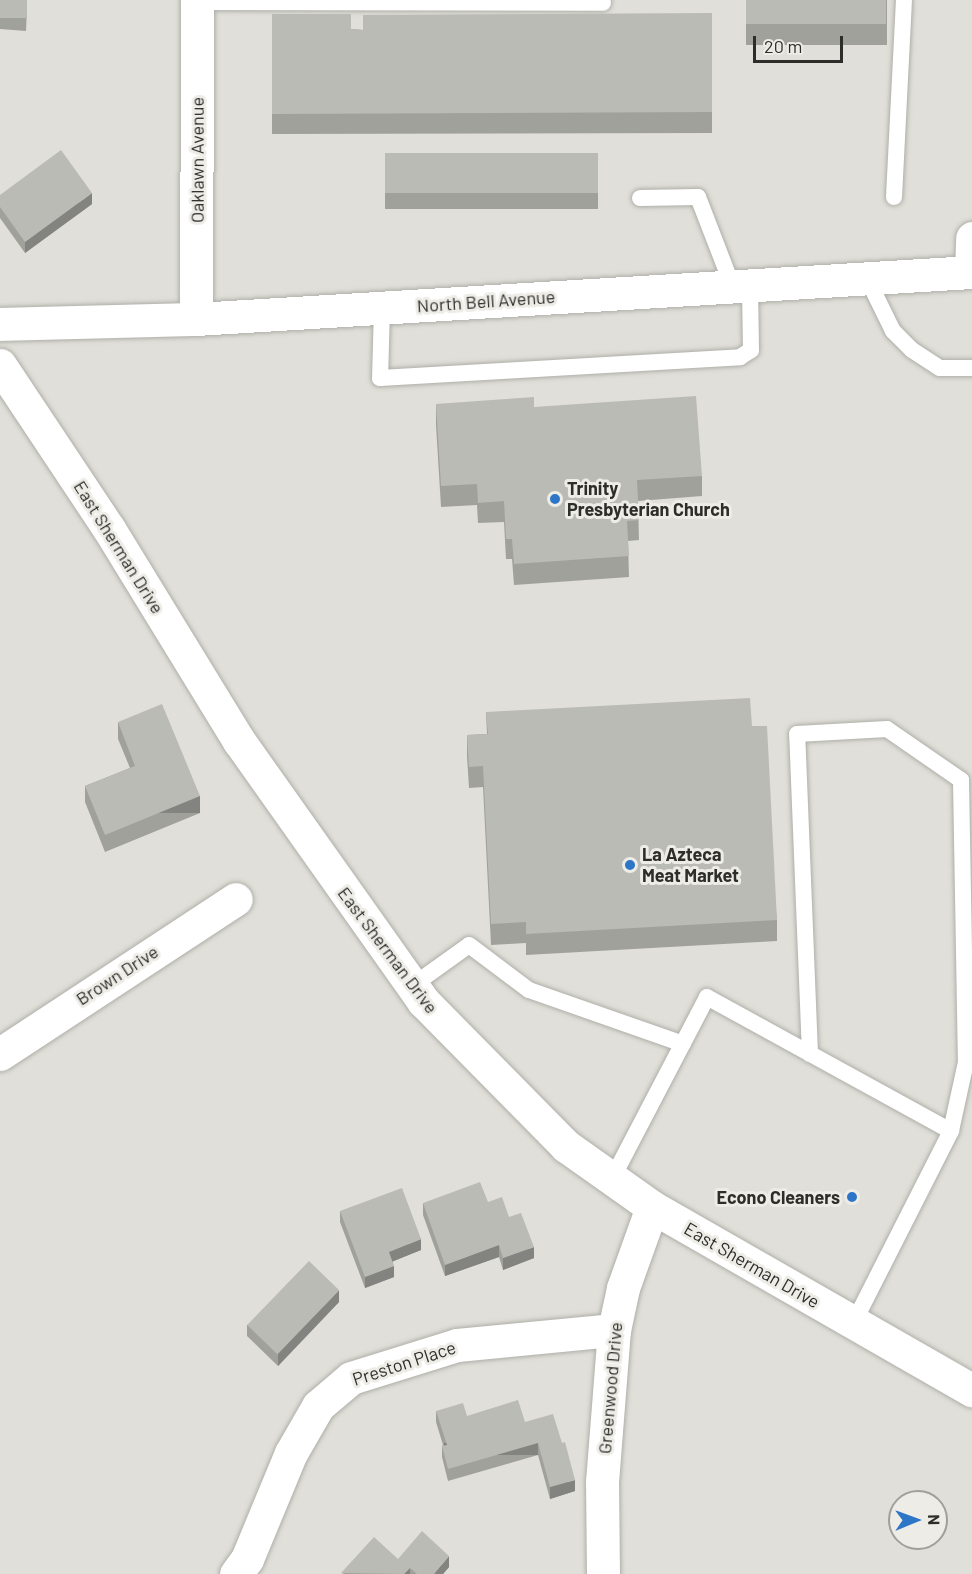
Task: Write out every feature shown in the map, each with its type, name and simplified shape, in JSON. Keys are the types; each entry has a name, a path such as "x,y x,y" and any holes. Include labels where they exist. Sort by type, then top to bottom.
{"street":[{"name":"Oaklawn Avenue","path":"196,319 197,1"},
{"path":"971,272 972,238"},
{"name":"North Bell Avenue","path":"0,324 196,319 971,272"},
{"name":"East Sherman Drive","path":"0,365 109,529 239,741 412,986 566,1146 652,1207 972,1390"},
{"name":"Brown Drive","path":"0,1054 236,899"},
{"name":"Greenwood Drive","path":"603,1574 602,1482 614,1330 623,1288 652,1207"},
{"name":"Preston Place","path":"236,1574 247,1559 291,1454 318,1406 351,1378 457,1345 614,1330"}],"lane":[{"path":"894,197 904,0"},
{"path":"197,1 603,3"},
{"path":"382,308 380,378 740,357 751,350 741,285 698,197 640,198"},
{"path":"867,278 893,332 912,350 940,368 972,368"},
{"path":"810,1054 797,734 887,729 961,780 966,1062 951,1131 854,1322"},
{"path":"412,986 469,945 529,990 683,1044"},
{"path":"612,1179 707,997 951,1131"}],"building":[{"path":"0,0 27,0 27,18 0,18"},
{"path":"746,0 886,0 886,24 746,24"},
{"path":"712,13 712,112 272,114 272,14 351,14 351,29 363,30 363,15"},
{"path":"61,150 92,193 25,242 0,207 0,195"},
{"path":"385,153 598,153 598,193 385,193"},
{"name":"Trinity Presbyterian Church","path":"696,396 702,476 637,480 639,520 627,521 629,556 514,564 512,539 506,539 504,501 478,503 477,484 441,486 436,404 534,397 534,407"},
{"name":"La Azteca Meat Market","path":"750,698 752,726 767,726 777,920 526,934 526,922 491,924 483,766 469,767 467,735 488,734 486,712"},
{"path":"162,704 200,796 105,835 85,786 135,766 118,722"},
{"path":"480,1182 488,1202 502,1197 509,1217 521,1213 534,1247 503,1258 499,1245 445,1265 423,1203"},
{"path":"402,1188 421,1239 389,1252 394,1266 365,1277 340,1211"},
{"path":"309,1261 339,1290 277,1354 247,1325"},
{"path":"518,1400 525,1422 553,1414 562,1443 565,1442 575,1480 550,1487 538,1443 448,1469 442,1446 447,1445 436,1411 463,1403 467,1416"},
{"path":"422,1531 449,1556 434,1574 417,1574 410,1568 404,1574 341,1573 374,1537 398,1559"}],"place":[{"name":"Trinity Presbyterian Church","path":"555,499"},
{"name":"La Azteca Meat Market","path":"630,865"},
{"name":"Econo Cleaners","path":"852,1197"}]}
